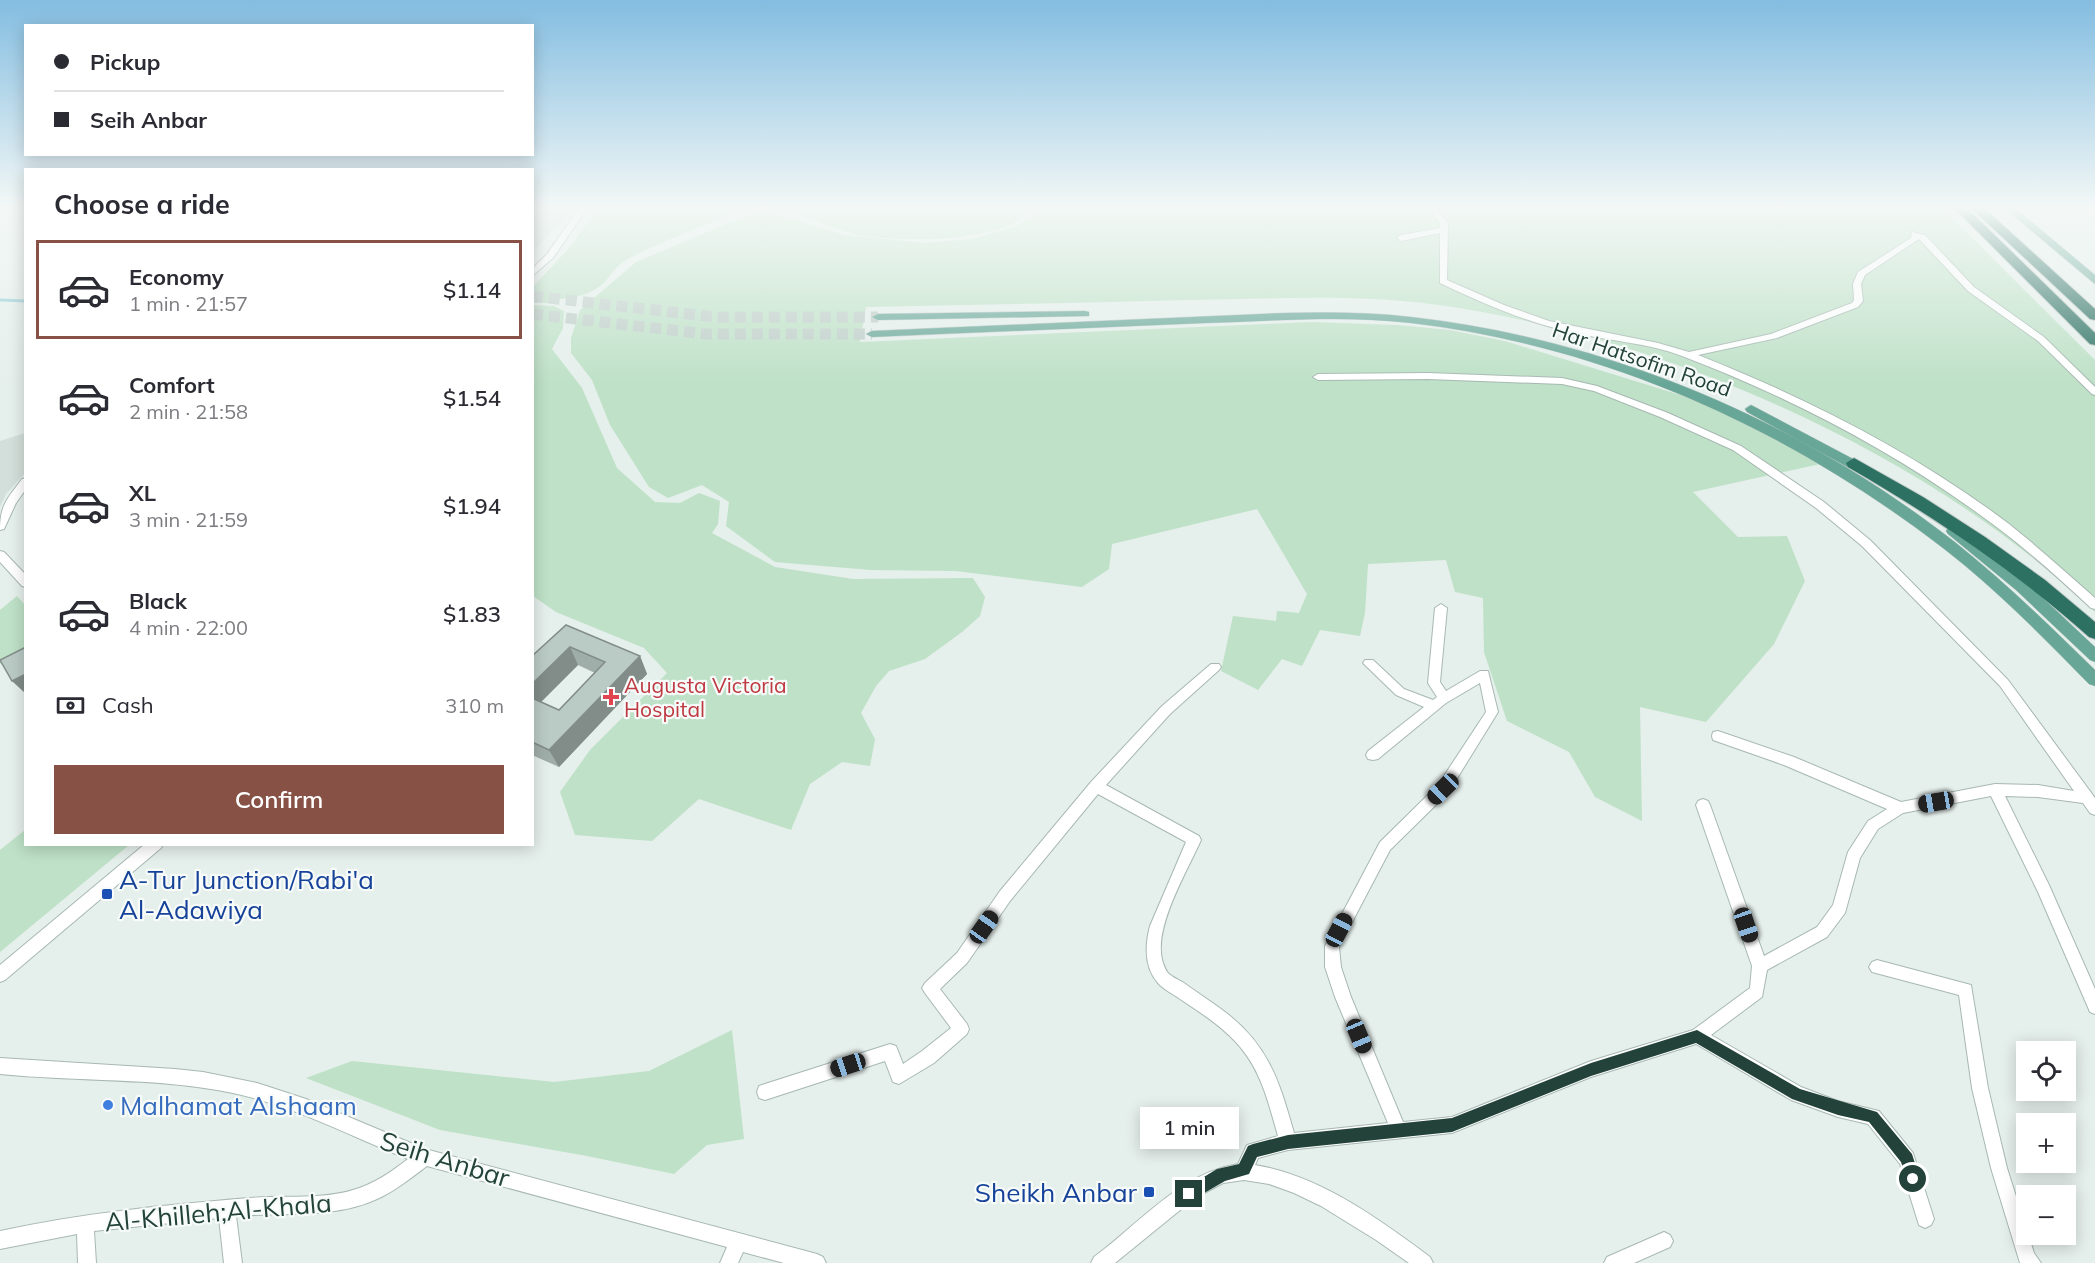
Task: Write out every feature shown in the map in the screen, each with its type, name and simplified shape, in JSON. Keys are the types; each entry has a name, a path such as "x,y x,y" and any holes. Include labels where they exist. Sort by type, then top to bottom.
{"highway":[{"path":"2019,266 2092,338"},
{"path":"2040,266 2095,316"},
{"path":"1854,464 1932,509 1999,552 2095,632"}],"main road":[{"path":"2077,266 2095,281"},
{"name":"Har Hatsofim Road","path":"878,317 1110,314 1312,307 1391,309 1443,316 1561,340 1685,380 1778,422 1854,464 1899,492 1968,543 2038,600 2095,656"},
{"name":"Har Hatsofim Road","path":"872,334 1344,316 1414,320 1478,331 1587,357 1661,382 1720,406 1768,429 1857,479 1930,530 1997,584 2061,642 2095,680"}],"street":[{"path":"1443,266 1443,281 1497,306 1560,327 1687,355 1863,433 1920,467 2021,538 2095,605"},
{"path":"1687,355 1774,336 1855,304 1859,301 1857,284 1862,274 1874,266"},
{"path":"1950,266 1981,298 2041,339 2095,392"},
{"path":"1318,377 1428,376 1562,381 1597,389 1664,415 1737,448 1811,499 1866,543 2004,683 2095,809"},
{"path":"0,525 10,502 24,484"},
{"path":"0,555 24,581"},
{"path":"1439,702 1434,683 1441,608"},
{"path":"1369,663 1400,692 1439,702"},
{"path":"765,1092 890,1052 899,1076 928,1057 961,1029 930,988 962,958 1005,896 1096,786 1166,710 1215,667"},
{"path":"1373,755 1439,702 1484,674 1492,712 1443,789 1384,846 1332,946 1333,967 1343,997 1399,1131"},
{"path":"1718,736 1789,761 1900,808"},
{"path":"1096,786 1194,840 1160,917 1153,950 1155,959 1163,978 1237,1031 1260,1061 1271,1086 1288,1142"},
{"path":"1760,966 1822,932 1840,909 1853,856 1873,825 1900,808 1995,790 2038,791 2085,798"},
{"path":"1995,790 2044,890 2095,1007"},
{"path":"1244,1170 1253,1151 1288,1142 1452,1125 1591,1069 1697,1036 1757,992 1760,966 1703,806"},
{"path":"0,975 154,846"},
{"path":"1877,967 1966,990 1983,1100 1999,1167 2027,1258 2032,1263"},
{"path":"1697,1036 1797,1094 1838,1109 1873,1117 1907,1158 1925,1219"},
{"name":"Seih Anbar","path":"0,1066 232,1084 283,1099 370,1137 425,1157 817,1263"},
{"name":"Al-Khilleh;Al-Khala","path":"0,1240 54,1227 266,1204 332,1203 363,1197 385,1186 425,1157"},
{"path":"1100,1263 1180,1199 1222,1174 1244,1170 1269,1175 1314,1194 1348,1212 1424,1263"},
{"path":"227,1209 233,1263"},
{"path":"85,1224 87,1263"},
{"path":"729,1263 738,1241"},
{"path":"1613,1263 1664,1241"}],"shaded area":[{"path":"24,433 24,474 6,494 0,507 0,441"}],"green space":[{"path":"552,266 618,266 599,287 575,297 557,299 554,303 534,303 534,286"},
{"path":"631,266 2000,266 2095,360 2095,612 2028,554 1953,500 1871,452 1786,409 1697,372 1608,342 1518,319 1431,304 1340,298 866,307 860,342 1312,322 1398,325 1450,330 1505,341 1716,406 1820,464 1693,492 1738,537 1787,536 1805,581 1774,644 1706,722 1640,707 1642,821 1595,797 1569,752 1507,721 1484,652 1483,598 1455,592 1446,560 1368,564 1365,613 1360,636 1320,630 1302,666 1282,659 1258,690 1221,671 1233,616 1276,621 1277,611 1299,613 1307,594 1257,509 1112,544 1109,569 1082,587 956,571 871,570 775,562 726,526 729,502 702,485 668,498 649,487 610,425 592,380 571,353 571,338 580,310"},
{"path":"534,305 554,306 564,311 563,328 552,349 582,388 617,468 655,502 680,503 699,493 720,501 718,524 712,533 775,567 853,579 973,578 985,597 980,616 962,632 925,659 889,671 876,686 861,713 875,739 870,766 842,762 810,784 791,830 699,799 652,841 575,835 560,792 590,750 667,673 644,648 556,612 534,597"},
{"path":"17,596 24,604 24,651 0,664 0,610"},
{"path":"24,831 24,846 128,846 0,952 0,850"},
{"path":"732,1030 744,1139 707,1145 674,1174 440,1130 306,1078 352,1061 554,1082 649,1071"}],"building":[{"path":"566,625 640,656 549,750 534,743 534,699 559,710 605,662 570,647 534,682 534,654"},
{"path":"24,648 24,675 12,681 0,660"}],"waterway":[{"path":"0,300 24,301"}],"tunnel":[{"path":"534,296 715,317 878,317"},
{"path":"534,314 706,334 872,334"}],"place":[{"name":"Augusta Victoria Hospital","path":"611,697"},
{"name":"A-Tur Junction/Rabi'a Al-Adawiya","path":"107,894"},
{"name":"Malhamat Alshaam","path":"108,1105"},
{"name":"Sheikh Anbar","path":"1149,1192"}],"route":[{"path":"1189,1194 1222,1174 1244,1170 1253,1151 1288,1142 1452,1125 1591,1069 1697,1036 1797,1094 1838,1109 1873,1117 1907,1158 1913,1179"}]}
